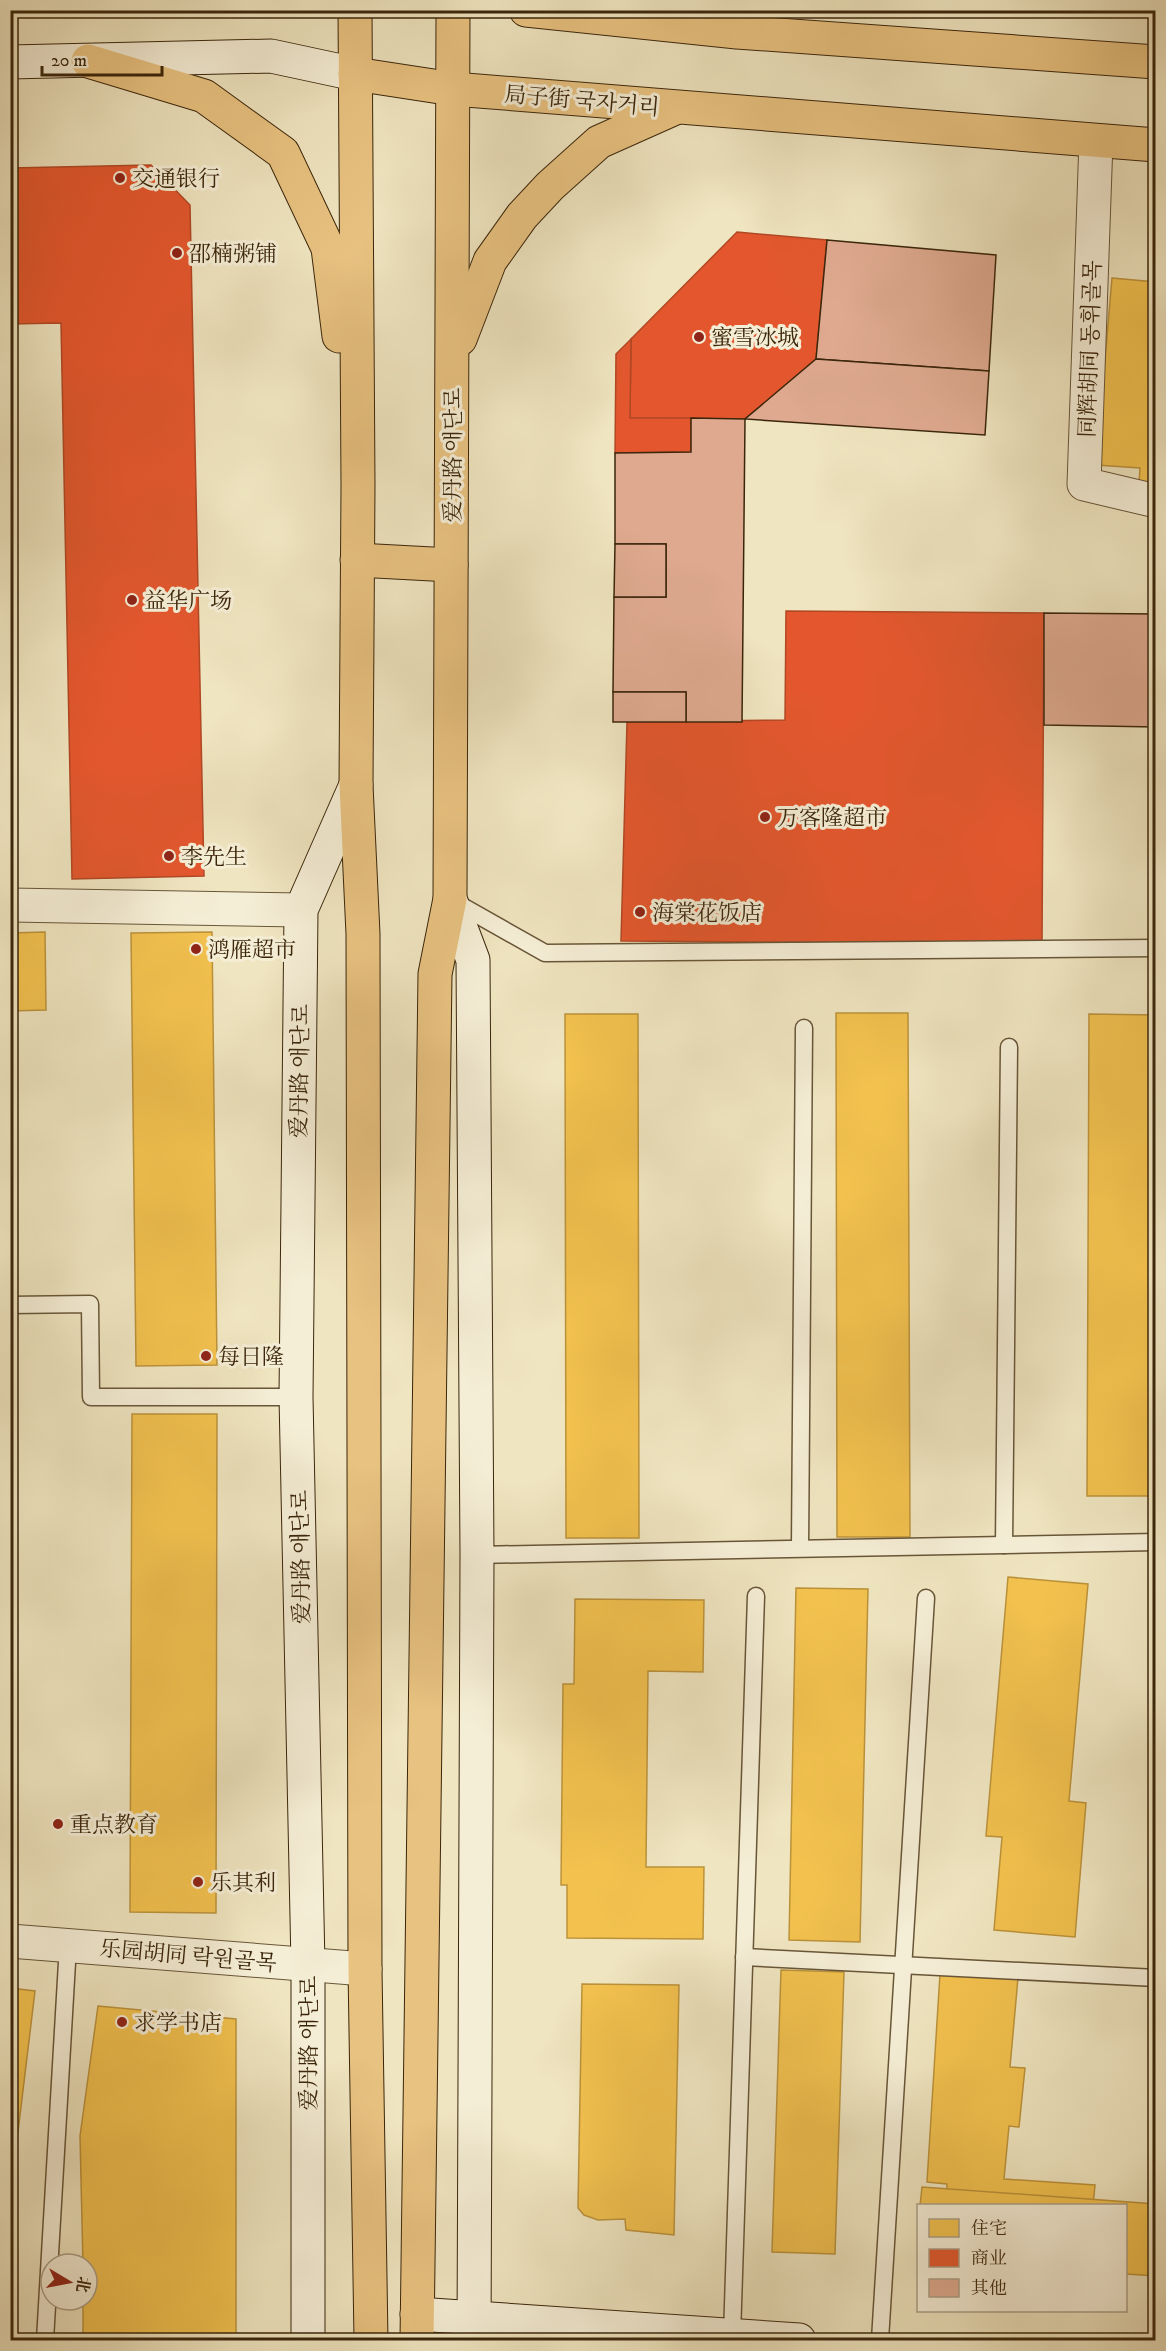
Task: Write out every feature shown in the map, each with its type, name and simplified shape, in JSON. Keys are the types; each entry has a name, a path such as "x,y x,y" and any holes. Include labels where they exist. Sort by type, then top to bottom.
{"main road":[{"name":"爱丹路 애단로","path":"355,10 358,485 356,785 363,934 365,1969 371,2340"},
{"name":"爱丹路 애단로","path":"417,2327 435,974 450,899 453,10"},
{"path":"526,10 737,32 1155,62"},
{"path":"699,10 737,32"},
{"path":"88,61 204,96 283,153 328,248 358,485"},
{"name":"局子街 국자거리","path":"355,74 453,89 1155,145"},
{"path":"452,360 490,261 522,216 598,142 677,108"},
{"path":"357,560 451,566"}],"street":[{"name":"局子街 국자거리","path":"10,62 271,56 355,74"},
{"name":"同辉胡同 동휘골목","path":"1096,141 1084,484 1155,501"},
{"name":"爱丹路 애단로","path":"308,2340 308,1965 296,1397 301,910 356,785"},
{"name":"爱丹路 애단로","path":"450,899 473,960 477,1555 474,2330"},
{"path":"10,905 301,910"},
{"name":"乐园胡同 락원골목","path":"10,1941 365,1969"},
{"path":"417,2327 799,2340"}],"lane":[{"path":"450,899 544,953 1155,948"},
{"path":"800,1548 804,1028"},
{"path":"1004,1545 1009,1047"},
{"path":"10,1305 90,1304 91,1397 296,1397"},
{"path":"477,1555 1155,1542"},
{"path":"732,2336 756,1596"},
{"path":"880,2340 926,1598"},
{"path":"45,2340 68,1945"},
{"path":"744,1957 1155,1978"}],"building: 住宅":[{"path":"1112,278 1156,282 1156,498 1138,496 1140,468 1096,465"},
{"path":"45,932 46,1010 10,1011 10,933"},
{"path":"212,932 217,1365 136,1366 131,933"},
{"path":"836,1013 908,1013 910,1537 837,1537"},
{"path":"565,1014 638,1014 639,1538 566,1538"},
{"path":"1089,1014 1156,1015 1156,1496 1087,1496"},
{"path":"132,1414 217,1414 216,1913 130,1912"},
{"path":"1008,1577 1088,1584 1069,1801 1086,1803 1075,1937 994,1930 1002,1837 986,1836"},
{"path":"796,1588 868,1589 860,1942 789,1940"},
{"path":"575,1599 704,1600 703,1672 648,1671 646,1867 704,1867 703,1939 567,1938 567,1885 561,1885 563,1684 574,1684"},
{"path":"781,1970 844,1972 835,2254 772,2252"},
{"path":"940,1974 1018,1978 1010,2067 1025,2068 1019,2127 1009,2126 1004,2179 1095,2185 1093,2204 946,2204 947,2184 927,2182"},
{"path":"582,1984 679,1985 674,2235 626,2230 625,2219 598,2220 584,2215 578,2208"},
{"path":"10,1988 35,1991 10,2198"},
{"path":"98,2006 236,2019 236,2340 83,2340 83,2312 99,2312 99,2252 83,2252 80,2136"},
{"path":"922,2187 1156,2204 1156,2276 1127,2274 1127,2204 920,2204"}],"building: 商业":[{"name":"益华广场","path":"151,165 190,205 204,876 72,879 61,323 10,324 10,168"},
{"path":"737,232 827,240 816,359 745,419 630,418 631,339"},
{"path":"631,339 630,418 691,418 691,452 615,453 616,354"},
{"path":"786,611 1044,613 1042,944 621,941 627,722 785,720"}],"building: 其他":[{"path":"827,240 996,255 989,371 816,359"},
{"path":"816,359 989,371 985,435 745,419"},
{"path":"691,418 745,419 742,722 686,722 686,692 613,692 614,597 666,597 666,544 615,544 615,453 691,452"},
{"path":"615,544 666,544 666,597 614,597"},
{"path":"1044,613 1156,614 1156,727 1044,725"},
{"path":"613,692 686,692 686,722 613,722"}],"place":[{"name":"交通银行","path":"120,178"},
{"name":"邵楠粥铺","path":"177,253"},
{"name":"蜜雪冰城","path":"699,337"},
{"name":"益华广场","path":"132,600"},
{"name":"万客隆超市","path":"765,817"},
{"name":"李先生","path":"169,856"},
{"name":"海棠花饭店","path":"640,912"},
{"name":"鸿雁超市","path":"196,949"},
{"name":"每日隆","path":"206,1356"},
{"name":"重点教育","path":"58,1824"},
{"name":"乐其利","path":"198,1882"},
{"name":"求学书店","path":"122,2022"}]}
